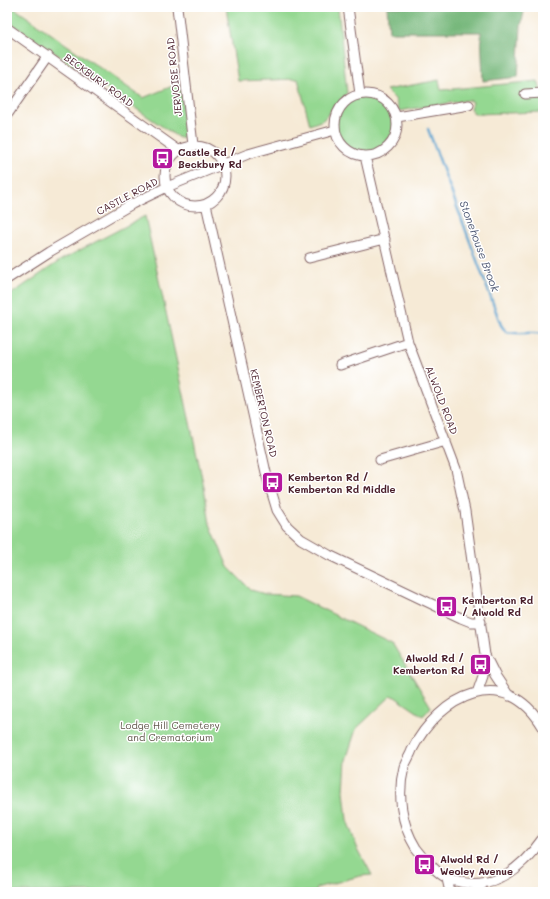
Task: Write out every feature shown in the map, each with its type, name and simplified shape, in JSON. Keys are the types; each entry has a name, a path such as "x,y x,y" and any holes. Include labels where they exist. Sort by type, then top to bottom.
{"street":[{"name":"JERVOISE ROAD","path":"177,7 193,145"},
{"path":"348,7 360,94"},
{"name":"BECKBURY ROAD","path":"7,28 178,150"},
{"path":"7,114 48,56"},
{"path":"525,94 543,93"},
{"path":"360,94 370,94 382,98 392,108 397,117 397,128 394,139 387,148 377,154 365,156 354,154 343,146 335,130 335,122 338,112 344,103 352,97 360,94"},
{"path":"397,117 469,105"},
{"name":"CASTLE ROAD","path":"7,279 55,248 132,204 167,187 248,154 335,130"},
{"path":"193,145 201,146 214,152 220,159 226,177 224,187 218,195 206,204 194,206 183,204 174,198 167,187 165,181 165,171 169,159 178,150 193,145"},
{"name":"ALWOLD ROAD","path":"365,156 408,342 456,469 465,511 485,654 484,676 477,692"},
{"name":"KEMBERTON ROAD","path":"206,204 267,477 276,510 287,526 301,539 329,555 461,618 471,622 481,622"},
{"path":"309,258 384,239"},
{"path":"340,365 408,342"},
{"path":"380,460 446,441"},
{"name":"ALWOLD ROAD","path":"485,654 495,675 508,696"},
{"path":"483,884 466,883 447,879 421,855 409,837 403,818 401,804 402,779 405,765 417,740 434,718 460,699 477,692 498,692 526,705 543,727"},
{"path":"472,892 483,884 504,876 521,864 543,838"},
{"path":"447,879 450,892"}],"green space":[{"path":"7,7 17,10 143,98 180,83 187,134 184,137 179,138 11,23 7,20"},
{"path":"226,7 338,7 347,93 323,120 310,125 298,79 238,81"},
{"path":"387,7 525,7 521,26 518,77 483,81 481,32 389,32"},
{"path":"439,80 441,90 538,81 543,98 543,112 474,114 471,108 473,102 468,100 399,111 395,99 386,90"},
{"path":"359,97 371,97 381,101 389,109 393,119 393,131 389,141 381,149 371,153 359,153 349,149 341,141 337,131 337,119 341,109 349,101"},
{"name":"Lodge Hill Cemetery and Crematorium","path":"145,216 204,487 210,524 228,567 251,590 265,594 296,596 392,643 431,707 423,716 392,695 356,729 346,760 344,791 347,820 357,847 372,875 360,876 316,888 317,892 7,892 7,297 61,260"}],"waterway":[{"name":"Stonehouse Brook","path":"428,129 501,325 506,332 543,334"}],"place":[{"name":"Castle Rd / Beckbury Rd","path":"163,158"},
{"name":"Kemberton Rd / Kemberton Rd Middle","path":"273,483"},
{"name":"Kemberton Rd / Alwold Rd","path":"446,606"},
{"name":"Alwold Rd / Kemberton Rd","path":"480,664"},
{"name":"Alwold Rd / Weoley Avenue","path":"424,865"}]}
